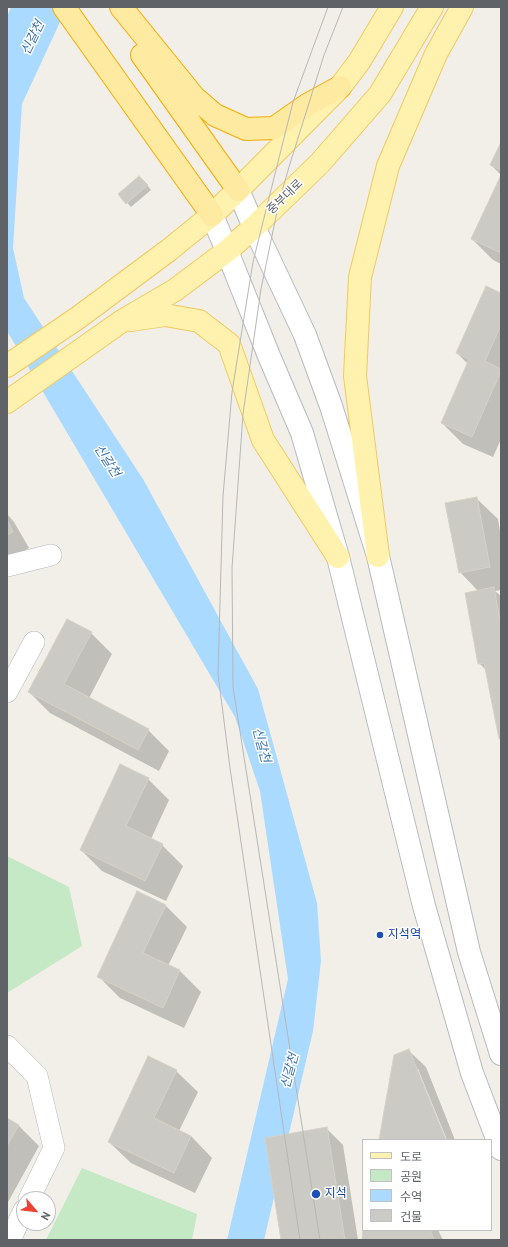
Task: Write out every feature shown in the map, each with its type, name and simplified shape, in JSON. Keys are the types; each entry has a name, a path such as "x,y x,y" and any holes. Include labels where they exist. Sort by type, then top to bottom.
{"highway":[{"path":"64,7 212,215"},
{"path":"108,7 238,190"},
{"path":"121,7 194,97 215,115 246,129 274,128 307,105 340,87"}],"main road":[{"path":"7,366 79,317 169,250 212,215 340,87 359,62 392,7"},
{"name":"중부대로","path":"7,402 122,321 174,290 227,251 254,227 320,163 380,94 432,7"},
{"path":"378,556 355,376 360,278 388,166 436,54 462,7"},
{"path":"238,190 305,335 332,406 378,556 469,952 501,1054"},
{"path":"212,215 302,433 338,557 424,906 472,1073 501,1149"},
{"path":"122,321 166,315 199,321 229,344 263,440 338,557"}],"street":[{"path":"7,566 51,555"},
{"path":"7,692 34,642"},
{"path":"7,1046 37,1076 54,1148 33,1191"},
{"path":"10,1240 16,1227"}],"green space":[{"path":"7,856 69,887 82,946 7,993"},
{"path":"82,1168 197,1214 192,1240 46,1240 50,1231 56,1231 56,1220"}],"water":[{"name":"신갈천","path":"11,7 67,7 22,104 13,248 24,298 143,479 258,689 317,903 321,961 313,1031 264,1240 227,1240 288,979 260,791 235,717 7,331 7,17"}],"building":[{"path":"501,142 501,170 490,165"},
{"path":"501,175 501,248 499,252 471,239"},
{"path":"139,176 148,185 126,204 118,194"},
{"path":"486,286 501,293 501,325 485,361 501,369 501,371 472,437 441,423 469,359 456,353"},
{"path":"477,497 490,567 459,573 445,503"},
{"path":"7,520 13,532 7,535"},
{"path":"494,587 501,626 501,738 499,739 484,663 478,664 465,593"},
{"path":"67,619 92,632 64,684 149,729 138,750 28,692"},
{"path":"120,764 149,778 126,826 163,844 145,881 80,850"},
{"path":"137,891 166,905 143,953 180,970 163,1008 97,977"},
{"path":"409,1049 446,1139 379,1139 394,1055"},
{"path":"148,1056 177,1070 154,1118 191,1136 174,1173 108,1142"},
{"path":"7,1118 19,1125 7,1146"},
{"path":"327,1127 345,1240 281,1240 265,1138"},
{"path":"363,1231 430,1231 434,1240 362,1240"}],"tram line":[{"path":"300,1240 230,768 218,674 223,496 232,392 253,262 293,102 328,7"},
{"path":"320,1240 233,687 232,568 243,414 261,289 279,202 289,167 324,55 343,7"}],"place":[{"name":"지석역","path":"380,935"},
{"name":"지석","path":"316,1194"}]}
